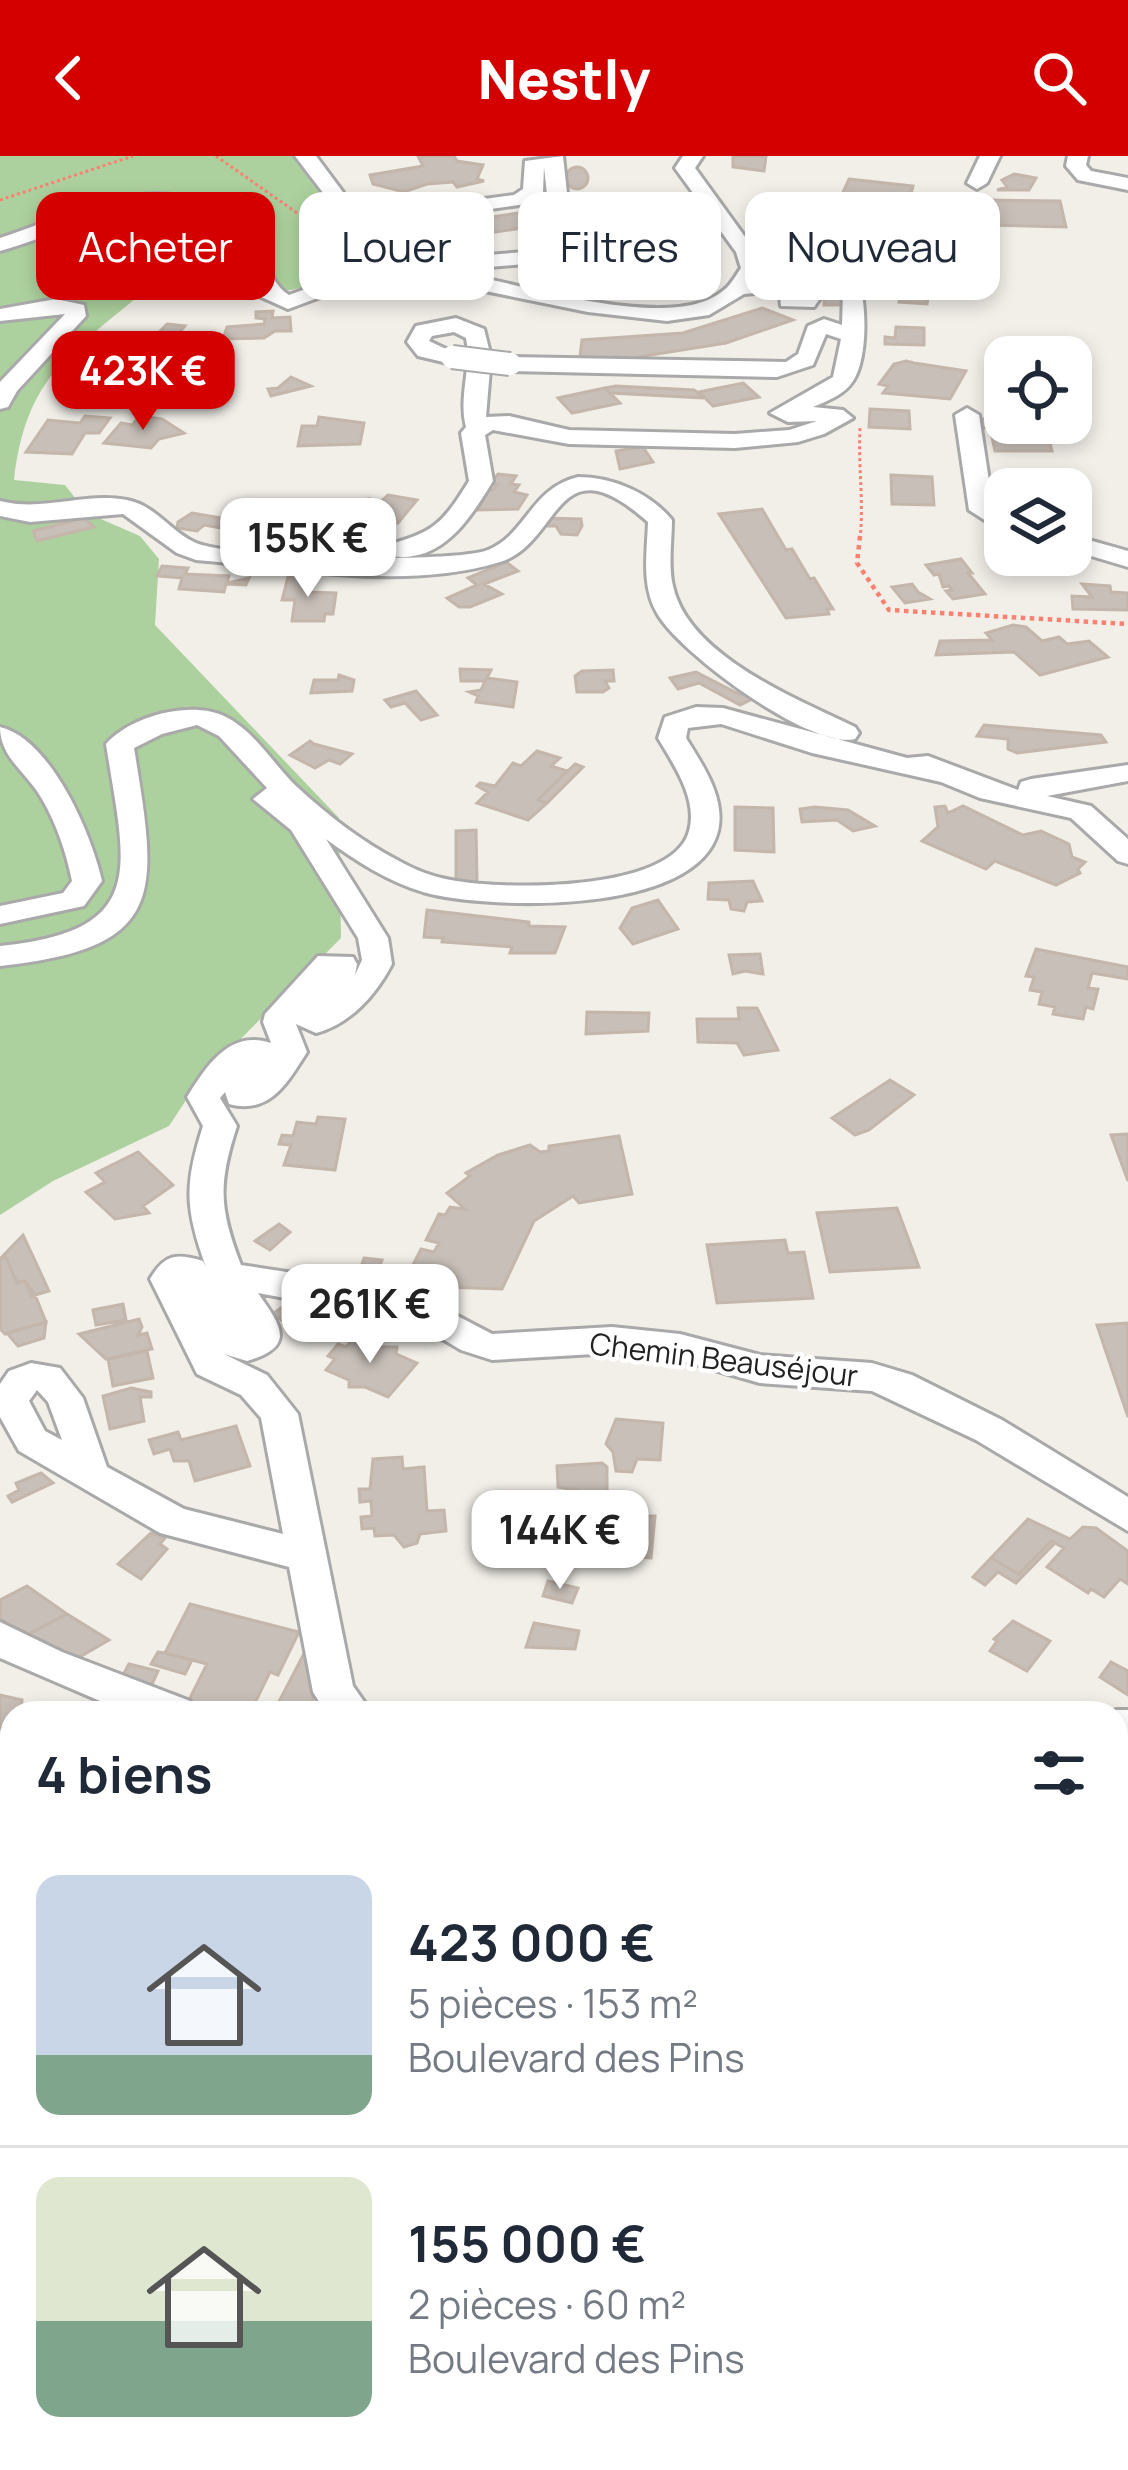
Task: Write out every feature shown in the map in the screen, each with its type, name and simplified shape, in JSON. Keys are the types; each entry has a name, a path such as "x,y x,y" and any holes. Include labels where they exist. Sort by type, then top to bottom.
{"street":[{"path":"288,302 374,270 538,257 630,237 632,231 620,205 598,205 596,211 609,223 586,226 557,194 553,156 532,165 533,192 519,200 369,215 344,207 325,176 304,156"},
{"path":"0,244 143,200 184,200 214,214 240,235 260,256 267,291 288,302 333,301 414,277 458,278 582,308 697,309 727,299 751,268 746,252 685,168 693,156"},
{"path":"977,183 990,156"},
{"path":"1078,156 1076,166 1085,176 1128,184"},
{"path":"737,288 759,288 775,266 762,241 769,236 779,238 790,264 789,301 806,302 827,273 812,238 830,236 854,292 851,359 843,380 830,391 781,413 791,417 834,412 842,418"},
{"path":"0,315 56,305 76,310 0,401"},
{"path":"341,561 349,553 421,547 451,530 481,481 482,464 473,442 477,427 474,394 481,345 476,334 456,325 424,331 418,342 426,351 452,357 509,364 777,370 800,367 812,356 816,331 824,326 852,336"},
{"path":"967,415 984,512"},
{"path":"477,427 507,423 580,440 748,441 842,418"},
{"path":"0,508 29,516 70,508 126,507 142,512 176,546 196,552 440,564 481,560 508,550 563,489 582,484 602,487 660,520 664,602 718,665 785,706 948,777 1046,788 1128,773"},
{"path":"1092,548 1128,559"},
{"path":"0,956 65,948 104,929 127,910 136,885 120,744 171,717 210,718 230,731 285,790 353,845 409,877 456,890 554,894 651,879 681,866 695,851 706,813 703,791 672,738 675,723 683,718 723,716 822,747 1081,812 1092,817 1128,855"},
{"path":"0,735 47,788 83,854 87,880 73,900 0,915"},
{"path":"285,790 267,799 302,824 373,938 375,968 335,1014 316,1023 305,1016 338,979 342,964 329,963 314,974 281,1014 279,1022 291,1052 263,1090 249,1098 241,1096 242,1083 264,1058 264,1052 250,1047 239,1052 205,1093 205,1106 220,1126 202,1197 227,1276 263,1328 263,1338 255,1346 240,1347 227,1337 190,1270 177,1267 168,1280 202,1353 224,1372 254,1385 278,1414 334,1692 341,1701"},
{"name":"Chemin Beauséjour","path":"227,1276 417,1310 452,1324 478,1345 612,1340 680,1348 760,1369 872,1377 899,1385 989,1430 1128,1516"},
{"path":"90,1473 174,1522 308,1556"},
{"path":"0,1639 47,1664 144,1701"}],"path":[{"path":"0,200 16,199 82,169 126,162 133,156"},
{"path":"216,156 299,214"},
{"path":"842,418 857,418 862,437 857,484 864,514 857,562 889,610 1128,624"}],"green space":[{"path":"0,156 316,156 330,192 299,192 299,288 275,293 275,192 36,192 36,300 134,300 72,353 40,392 20,445 14,480 65,485 87,513 140,536 159,559 155,625 339,818 341,938 198,1082 169,1126 53,1181 0,1215"}],"building":[{"path":"418,156 454,156 457,161 483,165 477,179 484,181 457,187 453,182 427,184 404,192 373,184 370,175 423,166"},
{"path":"733,156 766,156 764,171 733,167"},
{"path":"577,167 588,178 577,189 566,178"},
{"path":"1014,174 1036,178 1029,190 997,190 1007,187 1002,180"},
{"path":"849,179 913,186 912,192 843,192"},
{"path":"1000,200 1060,201 1066,227 1000,225"},
{"path":"518,213 518,229 494,232 494,217"},
{"path":"762,308 793,320 726,343 638,357 637,364 580,356 582,340 683,333"},
{"path":"273,311 272,318 290,317 291,331 275,331 264,338 223,339 227,327 264,324 265,319 256,318 256,312"},
{"path":"167,324 185,326 172,341 156,340 136,356"},
{"path":"896,327 924,328 924,345 885,344 885,337 895,338"},
{"path":"136,356 196,370 178,390 116,389 127,374 120,374 131,370"},
{"path":"906,361 966,371 950,399 883,393 888,386 879,384 894,364"},
{"path":"291,377 311,386 271,396 268,389 278,388"},
{"path":"743,383 759,397 713,406 699,392"},
{"path":"605,388 694,390 704,398 610,393"},
{"path":"605,388 620,403 572,413 558,398"},
{"path":"870,409 909,411 910,429 869,427"},
{"path":"85,416 110,418 99,433 85,433 72,454 26,452 48,420 80,423"},
{"path":"140,416 162,419 184,433 159,439 151,448 104,443 121,423 132,425"},
{"path":"319,417 364,423 360,444 298,446 302,426 317,426"},
{"path":"993,444 1050,444 1052,451 995,451"},
{"path":"643,447 653,462 620,469 616,451"},
{"path":"498,474 516,476 511,484 519,485 514,492 527,495 518,509 478,510 496,485 490,484"},
{"path":"891,475 932,477 934,505 892,504"},
{"path":"388,495 417,500 398,523 361,524 355,543 334,544 342,524 353,517 354,501 369,499 368,504 378,504"},
{"path":"762,509 786,550 792,549 810,579 814,578 833,609 827,609 829,614 786,618 719,514"},
{"path":"192,513 268,526 261,535 204,525 197,531 177,528"},
{"path":"84,518 94,527 37,541 33,531"},
{"path":"545,518 581,519 582,526 577,535 561,534 556,526 545,526"},
{"path":"961,559 985,594 953,599 946,591 952,590 949,586 943,587 939,574 934,575 926,565"},
{"path":"506,562 518,571 484,584 502,594 470,607 459,607 447,598 477,585 468,578"},
{"path":"162,566 188,568 185,574 229,576 227,583 249,578 246,585 226,584 224,592 179,589 182,578 157,576"},
{"path":"289,573 309,573 306,592 336,593 333,614 325,614 324,621 292,621 295,600 282,600"},
{"path":"912,584 930,599 905,603 892,587"},
{"path":"1082,584 1128,593 1128,610 1073,609 1072,596 1092,597"},
{"path":"1013,625 1026,627 1042,641 1059,637 1067,644 1089,641 1108,657 1040,675 1014,652 936,655 940,641 992,640 986,633"},
{"path":"460,669 491,670 487,678 517,682 513,707 476,702 478,696 469,692 481,690 485,681 461,681"},
{"path":"613,670 614,681 605,681 609,688 603,692 577,692 575,676 582,671"},
{"path":"696,672 754,698 740,705 699,683 678,689 670,678"},
{"path":"339,675 354,680 352,691 311,693 314,680 338,680"},
{"path":"416,691 437,715 421,720 405,703 391,707 385,700"},
{"path":"984,725 1101,735 1106,742 1017,753 1008,749 1008,739 977,736"},
{"path":"310,741 352,754 340,764 329,760 315,768 290,755"},
{"path":"537,751 560,758 551,766 567,771 538,800 547,803 528,820 477,803 488,792 477,786 480,783 495,786 513,763 521,766"},
{"path":"575,764 583,767 547,803 538,800"},
{"path":"945,806 948,813 963,806 1023,835 1041,831 1069,844 1072,857 1085,862 1080,873 1056,885 995,861 986,869 922,841 938,827 935,807"},
{"path":"735,807 773,808 774,852 735,850"},
{"path":"800,809 848,810 875,826 853,831 837,820 802,822"},
{"path":"476,830 477,882 456,880 456,831"},
{"path":"753,881 762,901 747,902 744,911 731,909 729,900 708,899 709,883"},
{"path":"658,900 678,929 633,944 620,928 632,908"},
{"path":"427,910 565,927 555,953 510,953 512,947 424,937"},
{"path":"1036,949 1128,967 1128,979 1092,973 1088,988 1098,989 1093,1009 1086,1007 1083,1019 1053,1014 1055,1007 1039,1004 1042,992 1030,990 1034,977 1026,976"},
{"path":"760,954 763,974 733,974 729,955"},
{"path":"738,1008 757,1008 778,1050 744,1055 737,1043 698,1042 697,1019 739,1019"},
{"path":"587,1012 649,1013 648,1031 586,1034"},
{"path":"890,1080 914,1095 869,1130 855,1135 832,1118"},
{"path":"318,1117 345,1119 335,1170 284,1165 291,1145 279,1144 282,1135 293,1136 297,1122 316,1124"},
{"path":"1128,1134 1128,1181 1111,1135"},
{"path":"619,1136 632,1194 579,1203 573,1196 534,1221 502,1289 441,1287 406,1279 421,1249 434,1252 439,1243 426,1240 439,1214 445,1215 450,1207 465,1209 447,1193 470,1176 466,1173 498,1155 530,1145 540,1152 549,1151 549,1146"},
{"path":"138,1152 173,1185 143,1206 149,1213 115,1219 86,1192 105,1182 96,1173"},
{"path":"897,1208 919,1267 830,1272 817,1213"},
{"path":"279,1224 290,1232 270,1250 255,1241"},
{"path":"23,1235 49,1291 32,1296 25,1281 17,1283 6,1258 0,1259"},
{"path":"785,1240 788,1253 804,1252 813,1298 717,1303 707,1245"},
{"path":"6,1258 17,1283 25,1281 35,1295 46,1322 5,1334 0,1329 0,1259"},
{"path":"364,1258 382,1260 368,1292 331,1286 330,1274 360,1270"},
{"path":"295,1299 317,1313 297,1330 272,1314"},
{"path":"123,1304 126,1320 96,1325 93,1310"},
{"path":"139,1319 138,1335 147,1333 152,1349 106,1359 79,1334"},
{"path":"46,1322 44,1338 18,1346 7,1333"},
{"path":"1128,1323 1128,1417 1097,1325"},
{"path":"355,1337 378,1347 397,1347 396,1354 417,1363 388,1397 365,1387 349,1387 349,1380 326,1370 335,1359 328,1356 338,1344 346,1347"},
{"path":"147,1351 153,1378 113,1386 108,1359"},
{"path":"131,1388 151,1392 151,1397 140,1397 144,1421 110,1429 103,1396"},
{"path":"616,1419 663,1423 660,1460 637,1459 632,1472 616,1471 613,1452 606,1444"},
{"path":"236,1426 250,1466 195,1481 189,1461 174,1461 170,1449 154,1454 149,1440 178,1432 181,1440"},
{"path":"402,1457 403,1469 424,1467 427,1511 444,1510 446,1531 420,1534 417,1543 404,1547 394,1535 375,1536 374,1528 362,1529 361,1517 372,1516 371,1501 360,1502 359,1489 370,1489 373,1459"},
{"path":"602,1463 607,1467 607,1496 558,1487 557,1466"},
{"path":"41,1473 53,1483 12,1502 8,1496 19,1490 16,1483"},
{"path":"607,1500 639,1501 638,1516 655,1516 651,1558 607,1555 609,1540 600,1539 601,1526 587,1525 588,1512 606,1514"},
{"path":"558,1502 577,1503 575,1509 583,1510 577,1544 560,1543"},
{"path":"1028,1519 1070,1539 1083,1527 1096,1528 1128,1551 1128,1584 1120,1579 1104,1597 1091,1589 1088,1593 1047,1567 1064,1548 1051,1541 1019,1574 991,1558"},
{"path":"151,1533 165,1538 160,1544 167,1549 141,1579 118,1564"},
{"path":"1051,1541 1055,1543 1016,1583 998,1572 985,1585 973,1577 991,1558 1019,1574"},
{"path":"548,1581 578,1588 572,1603 543,1596"},
{"path":"27,1586 67,1614 25,1636 0,1618 0,1600"},
{"path":"190,1604 299,1632 278,1675 270,1672 256,1701 188,1701 207,1664 165,1653"},
{"path":"67,1614 109,1640 66,1665 25,1636"},
{"path":"1013,1621 1050,1641 1027,1671 990,1651 994,1639"},
{"path":"534,1623 579,1631 575,1649 526,1647"},
{"path":"310,1642 316,1644 313,1701 279,1701"},
{"path":"158,1652 192,1660 185,1674 151,1664"},
{"path":"1111,1662 1128,1671 1128,1695 1100,1677"},
{"path":"129,1664 158,1671 148,1693 117,1686"}]}
